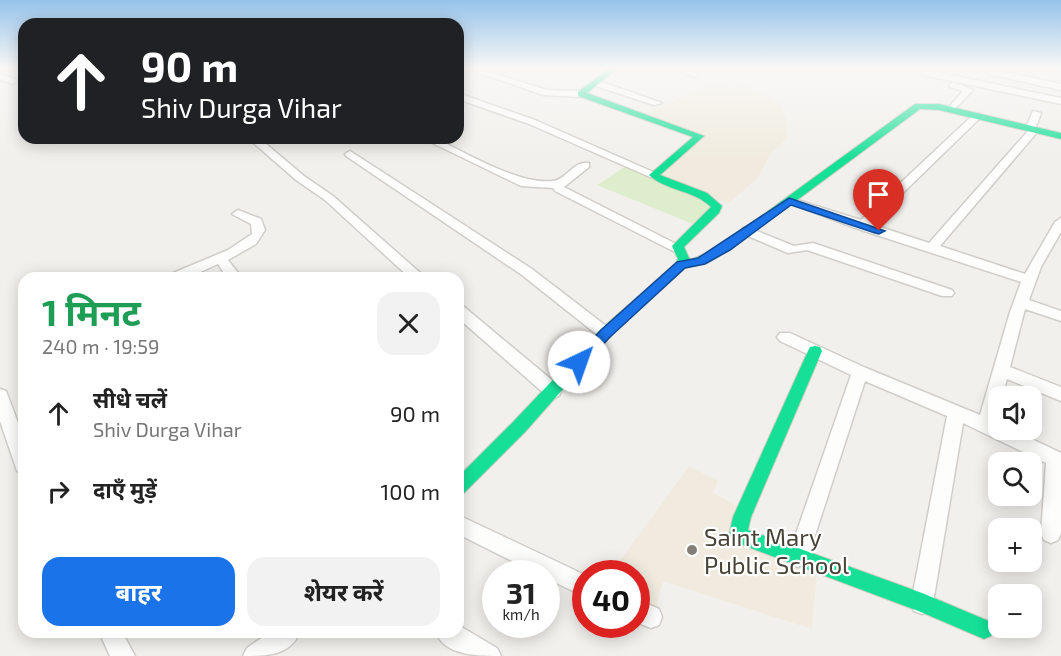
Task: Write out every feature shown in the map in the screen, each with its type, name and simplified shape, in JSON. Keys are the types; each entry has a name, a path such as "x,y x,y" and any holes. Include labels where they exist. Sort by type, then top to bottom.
{"street":[{"path":"465,99 532,122 716,203 715,211 679,243 678,248"},
{"path":"594,99 699,136 654,175"},
{"path":"644,99 657,103"},
{"path":"951,110 961,99"},
{"path":"681,265 701,262 840,167 918,106 951,110 1061,136"},
{"path":"931,248 1009,161 1031,129 1036,113"},
{"path":"862,225 977,116"},
{"path":"260,144 300,178 329,198 411,272"},
{"path":"440,144 525,184 558,185 585,165"},
{"path":"350,154 526,272 605,333"},
{"path":"464,482 553,391 605,333 681,265 684,259 678,248 567,194 559,189 558,185"},
{"path":"789,201 1029,280"},
{"path":"187,272 220,258 257,236 259,229 257,222 238,214"},
{"path":"986,425 1029,280 1034,267 1060,225"},
{"path":"747,231 793,250 808,246 947,293"},
{"path":"220,258 230,272"},
{"path":"1021,302 1061,316"},
{"path":"464,315 553,391"},
{"path":"785,337 860,372 986,425 1058,460 1051,532"},
{"path":"815,351 742,517 738,535 922,603 984,629"},
{"path":"1002,370 1061,394"},
{"path":"798,557 860,372"},
{"path":"0,396 18,448"},
{"path":"922,603 956,412"},
{"path":"464,527 572,580"},
{"path":"113,638 123,656"},
{"path":"255,656 280,638"},
{"path":"458,638 489,656"}],"shaded area":[{"path":"680,99 770,99 779,103 785,116 788,138 771,153 757,179 728,204 663,177 659,172 703,135 643,115"},
{"name":"Saint Mary Public School","path":"689,466 718,481 713,493 736,505 727,539 817,573 812,629 663,581 655,612 650,609 650,560 621,560"}],"green space":[{"path":"626,166 709,201 710,210 693,224 597,185"}],"traffic: fast":[{"path":"464,482 519,427 605,333 681,265 684,259 678,246 715,211 717,206 704,196 654,175 699,136 594,99"},
{"path":"681,265 705,259 727,246 918,106 939,107 1061,136"},
{"path":"815,351 742,517 738,535 922,603 984,629"}],"place":[{"name":"Saint Mary Public School","path":"692,550"}],"route":[{"path":"579,362 605,333 681,265 701,262 789,201 879,231"}]}
